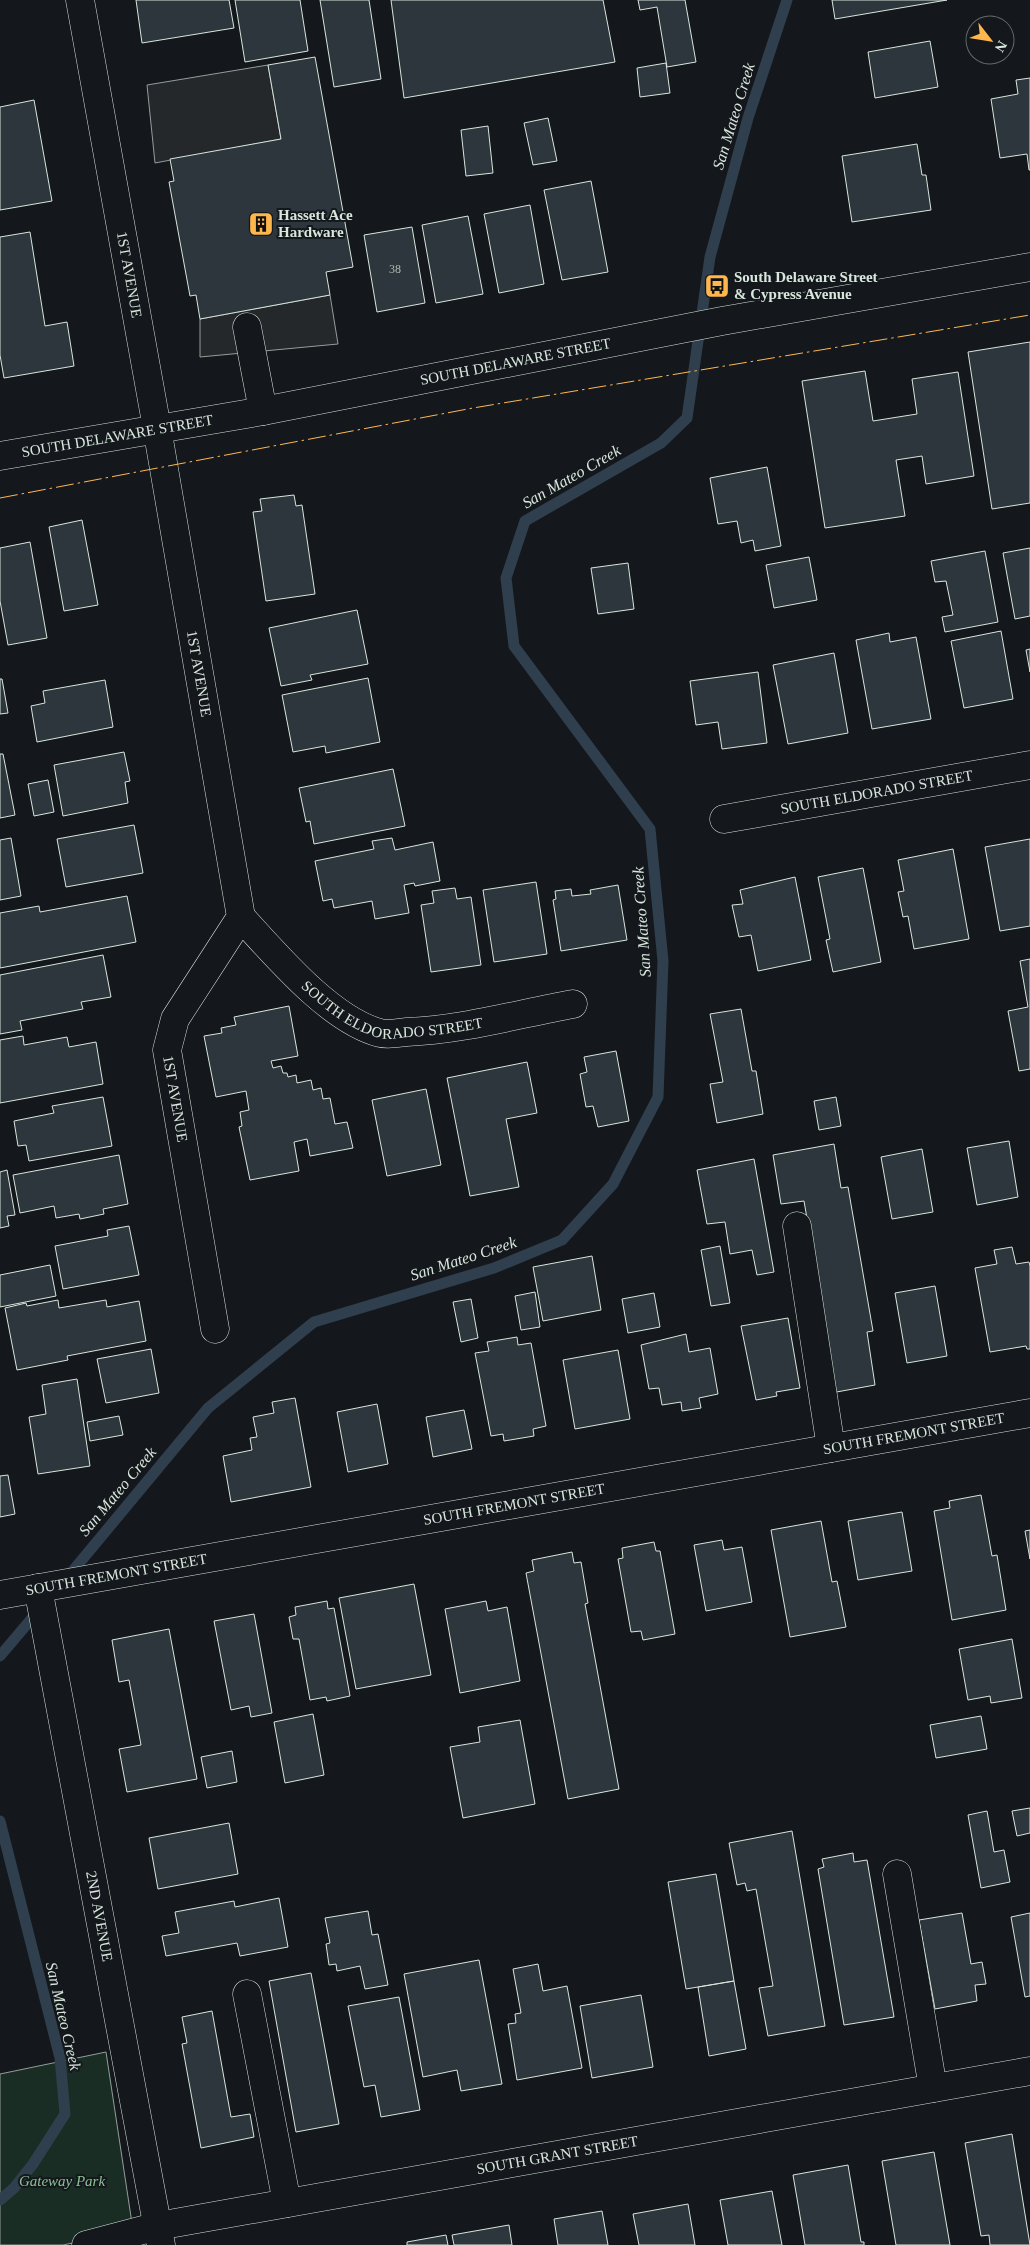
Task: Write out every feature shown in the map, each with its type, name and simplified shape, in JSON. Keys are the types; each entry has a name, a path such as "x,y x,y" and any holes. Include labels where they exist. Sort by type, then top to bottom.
{"street":[{"name":"1ST AVENUE","path":"80,0 157,428 241,917 175,1019 167,1050 215,1329"},
{"name":"SOUTH DELAWARE STREET","path":"0,456 263,411 629,339 1030,267"},
{"path":"247,327 263,411"},
{"name":"SOUTH ELDORADO STREET","path":"724,819 1030,765"},
{"name":"SOUTH ELDORADO STREET","path":"241,917 289,969 328,1003 354,1022 382,1034 432,1031 572,1004"},
{"path":"797,1226 831,1448"},
{"name":"SOUTH FREMONT STREET","path":"2,1594 1030,1413"},
{"name":"2ND AVENUE","path":"38,1588 159,2236"},
{"path":"898,1874 933,2088"},
{"path":"247,1994 287,2202"},
{"name":"SOUTH GRANT STREET","path":"86,2245 159,2236 287,2202 1030,2071"}],"green space":[{"name":"Gateway Park","path":"106,2052 133,2230 63,2245 0,2245 0,2074"}],"shaded area":[{"path":"268,65 281,139 155,163 147,85"},
{"path":"330,295 338,344 200,357 200,319"}],"building":[{"path":"136,0 229,0 234,28 142,43"},
{"path":"235,0 300,0 308,51 245,62"},
{"path":"320,0 369,0 381,79 334,87"},
{"path":"391,0 603,0 615,62 404,98"},
{"path":"638,0 685,0 696,62 667,67 657,7 640,10"},
{"path":"832,0 947,0 835,19"},
{"path":"930,41 938,87 875,98 868,52"},
{"name":"Hassett Ace Hardware","path":"315,57 353,267 326,272 330,295 200,319 196,295 190,296 169,182 174,181 170,159 281,139 268,65"},
{"path":"666,63 670,93 640,97 637,68"},
{"path":"1030,78 1029,170 1027,154 1000,158 991,99 1018,94 1016,80"},
{"path":"34,100 52,201 0,210 0,107"},
{"path":"548,118 557,161 533,165 524,123"},
{"path":"488,126 493,173 466,176 461,130"},
{"path":"917,144 922,175 926,175 931,210 852,222 842,156"},
{"path":"591,181 608,272 562,280 544,190"},
{"path":"530,205 544,284 499,293 484,214"},
{"path":"468,216 483,294 436,303 422,225"},
{"path":"412,227 425,303 377,312 364,235"},
{"path":"30,232 45,326 67,322 74,366 4,378 0,355 0,237"},
{"path":"1030,342 1030,503 992,509 968,352"},
{"path":"865,371 873,421 917,414 912,379 958,372 974,476 926,484 922,456 896,460 905,516 825,528 802,381"},
{"path":"767,467 781,546 755,551 753,540 741,543 737,521 718,524 710,478"},
{"path":"294,495 296,506 302,505 315,594 266,601 253,512 262,511 260,499"},
{"path":"82,520 98,605 64,611 49,527"},
{"path":"30,542 47,638 8,645 0,601 0,548"},
{"path":"1030,548 1030,616 1015,619 1003,553"},
{"path":"985,551 998,622 945,632 942,617 953,615 946,581 935,582 931,561"},
{"path":"809,557 817,600 774,608 766,565"},
{"path":"628,563 634,609 598,614 591,568"},
{"path":"357,610 368,664 310,675 312,680 281,686 269,628"},
{"path":"1001,631 1013,699 964,708 951,641"},
{"path":"889,633 890,642 916,637 931,719 872,729 856,640"},
{"path":"1030,649 1030,672 1026,650"},
{"path":"834,653 848,733 788,744 773,665"},
{"path":"758,672 767,743 722,749 718,722 696,725 690,681"},
{"path":"368,678 380,742 326,753 325,746 293,752 282,695"},
{"path":"0,679 2,679 8,713 0,714"},
{"path":"105,680 113,727 37,742 31,706 45,703 43,691"},
{"path":"124,752 130,781 125,782 128,803 63,816 54,765"},
{"path":"0,754 3,754 15,815 0,818"},
{"path":"393,769 405,826 314,844 310,821 306,822 299,788"},
{"path":"48,780 54,812 34,816 28,784"},
{"path":"134,825 143,873 66,887 57,839"},
{"path":"11,838 21,896 0,900 0,840"},
{"path":"392,838 395,850 433,842 440,881 415,886 414,883 404,885 409,913 375,919 372,901 334,908 332,899 323,901 315,861 374,849 372,841"},
{"path":"1030,839 1030,926 1000,931 985,847"},
{"path":"953,849 969,939 914,949 908,916 903,917 898,892 904,891 898,860"},
{"path":"863,868 881,962 833,972 826,940 830,939 818,877"},
{"path":"795,877 811,960 758,971 751,935 739,937 732,905 743,904 740,890"},
{"path":"536,882 547,954 494,962 483,890"},
{"path":"618,885 627,940 561,951 553,900 556,899 555,891 571,889 572,896 591,894 590,890"},
{"path":"455,888 457,899 471,897 481,965 431,972 421,905 434,903 432,891"},
{"path":"127,896 136,942 0,968 0,913 39,906 40,912"},
{"path":"103,955 111,997 81,1002 83,1009 20,1021 22,1030 0,1034 0,975"},
{"path":"1030,959 1030,1069 1019,1071 1008,1011 1028,1007 1020,961"},
{"path":"289,1006 298,1056 271,1061 273,1068 281,1066 283,1073 287,1073 288,1077 296,1075 297,1083 311,1080 313,1090 321,1088 323,1099 330,1098 335,1124 347,1122 353,1148 310,1156 307,1139 294,1142 299,1171 250,1180 239,1127 242,1126 240,1112 249,1110 246,1091 216,1097 204,1036 222,1033 221,1028 236,1025 234,1017"},
{"path":"741,1009 752,1071 756,1071 763,1114 717,1123 710,1084 723,1082 710,1014"},
{"path":"23,1036 24,1045 67,1037 69,1047 96,1042 103,1084 0,1103 0,1040"},
{"path":"616,1051 629,1121 598,1127 593,1106 586,1107 580,1074 587,1072 584,1057"},
{"path":"527,1062 537,1113 506,1119 519,1187 470,1196 447,1078"},
{"path":"426,1089 441,1165 387,1176 372,1100"},
{"path":"103,1097 112,1146 29,1161 26,1145 18,1146 14,1121 54,1113 52,1106"},
{"path":"836,1097 841,1126 819,1130 814,1101"},
{"path":"1009,1141 1018,1197 977,1205 967,1148"},
{"path":"834,1144 841,1188 848,1187 873,1331 867,1332 875,1385 831,1393 827,1335 804,1201 781,1204 773,1155"},
{"path":"922,1149 933,1212 892,1219 881,1157"},
{"path":"119,1155 128,1204 103,1209 104,1214 80,1219 79,1214 56,1218 54,1206 20,1213 13,1175"},
{"path":"754,1159 774,1272 757,1275 752,1250 730,1254 725,1222 707,1224 697,1170"},
{"path":"7,1170 15,1215 7,1216 9,1226 0,1228 0,1172"},
{"path":"129,1226 139,1275 63,1289 55,1246 108,1236 107,1230"},
{"path":"720,1246 730,1303 711,1306 701,1250"},
{"path":"1012,1247 1016,1264 1029,1262 1030,1266 1030,1349 1027,1349 1026,1346 990,1352 975,1268 997,1264 994,1250"},
{"path":"592,1256 601,1310 543,1321 533,1267"},
{"path":"50,1265 56,1296 0,1307 0,1275"},
{"path":"935,1286 947,1356 907,1363 895,1293"},
{"path":"535,1292 540,1327 521,1330 515,1296"},
{"path":"654,1293 660,1327 628,1333 622,1299"},
{"path":"471,1299 478,1338 461,1342 453,1302"},
{"path":"58,1300 59,1308 106,1300 107,1307 139,1301 146,1341 67,1356 68,1360 17,1370 5,1308 26,1303 27,1306"},
{"path":"788,1318 800,1388 776,1392 777,1396 756,1400 741,1326"},
{"path":"686,1334 689,1352 710,1348 718,1394 699,1398 701,1408 682,1411 681,1402 662,1405 659,1388 649,1389 641,1345"},
{"path":"517,1337 518,1345 531,1343 546,1426 533,1429 534,1436 504,1441 503,1434 491,1436 475,1353 489,1351 487,1342"},
{"path":"151,1349 159,1393 106,1403 97,1359"},
{"path":"618,1350 630,1419 575,1429 563,1360"},
{"path":"77,1379 90,1466 38,1474 29,1417 46,1414 42,1385"},
{"path":"295,1398 311,1487 231,1502 223,1456 252,1450 250,1438 257,1437 253,1417 274,1413 272,1402"},
{"path":"377,1404 388,1464 348,1472 337,1412"},
{"path":"464,1410 472,1449 433,1457 426,1417"},
{"path":"119,1416 123,1435 90,1441 87,1422"},
{"path":"8,1475 15,1514 0,1517 0,1476"},
{"path":"981,1495 992,1556 997,1555 1006,1610 952,1620 934,1511 950,1508 949,1501"},
{"path":"902,1512 912,1571 858,1580 848,1521"},
{"path":"821,1521 832,1582 837,1581 846,1627 790,1637 771,1530"},
{"path":"1030,1530 1030,1559 1025,1531"},
{"path":"722,1540 724,1550 742,1547 752,1602 706,1611 694,1545"},
{"path":"654,1542 656,1551 660,1551 675,1634 643,1640 641,1631 631,1632 618,1559 623,1558 622,1548"},
{"path":"572,1552 574,1563 581,1562 588,1603 585,1604 619,1789 568,1799 526,1573 534,1571 532,1560"},
{"path":"414,1584 431,1675 356,1689 339,1598"},
{"path":"327,1601 328,1609 334,1608 350,1696 327,1701 326,1697 310,1700 299,1639 293,1639 289,1617 296,1615 295,1607"},
{"path":"486,1601 488,1611 507,1607 520,1681 460,1693 445,1609"},
{"path":"254,1614 272,1713 251,1717 249,1706 231,1710 214,1621"},
{"path":"169,1629 197,1779 127,1792 119,1749 141,1745 129,1680 119,1682 112,1640"},
{"path":"1012,1639 1022,1698 991,1703 990,1696 968,1700 959,1649"},
{"path":"313,1714 324,1775 285,1783 274,1722"},
{"path":"981,1716 987,1749 936,1758 930,1725"},
{"path":"520,1720 535,1804 463,1818 450,1747 480,1742 478,1727"},
{"path":"232,1751 237,1782 207,1788 201,1757"},
{"path":"1030,1808 1030,1833 1017,1836 1012,1811"},
{"path":"987,1811 994,1852 1004,1850 1010,1882 981,1888 968,1815"},
{"path":"229,1823 238,1874 158,1889 149,1838"},
{"path":"792,1831 825,2026 768,2036 759,1988 773,1986 756,1889 747,1891 745,1883 737,1885 729,1843"},
{"path":"853,1853 854,1862 867,1860 894,2017 844,2025 818,1869 824,1867 822,1859"},
{"path":"716,1874 734,1981 686,1989 668,1882"},
{"path":"279,1898 288,1947 240,1956 237,1943 166,1956 162,1936 179,1933 175,1912 234,1901 235,1907"},
{"path":"368,1911 372,1935 378,1934 388,1985 365,1989 360,1966 337,1971 336,1964 329,1965 326,1944 330,1943 325,1918"},
{"path":"962,1913 971,1964 982,1962 986,1984 975,1985 977,2001 935,2009 919,1920"},
{"path":"1030,1913 1030,1996 1025,1997 1011,1917"},
{"path":"479,1960 502,2084 461,2091 457,2070 423,2077 404,1974"},
{"path":"538,1964 543,1991 567,1986 582,2068 517,2080 508,2024 516,2023 515,2014 521,2013 513,1969"},
{"path":"311,1973 339,2124 296,2132 269,1981"},
{"path":"734,1981 746,2049 709,2056 698,1987"},
{"path":"641,1995 653,2067 592,2078 580,2006"},
{"path":"399,1997 420,2110 381,2117 375,2085 364,2087 348,2006"},
{"path":"212,2011 231,2117 250,2114 254,2137 201,2148 182,2044 187,2043 182,2017"},
{"path":"1012,2134 1030,2245 990,2245 989,2235 981,2236 965,2143"},
{"path":"934,2152 950,2245 896,2245 882,2161"},
{"path":"848,2165 861,2242 864,2242 864,2245 805,2245 793,2175"},
{"path":"772,2191 782,2245 728,2245 720,2200"},
{"path":"688,2204 695,2245 639,2245 633,2214"},
{"path":"602,2211 608,2245 558,2245 554,2219"},
{"path":"509,2225 512,2245 454,2245 452,2235"},
{"path":"446,2235 448,2245 407,2245 407,2242"}],"waterway":[{"name":"San Mateo Creek","path":"66,1579 208,1408 314,1322 494,1268 562,1240 613,1184 658,1097 663,961 650,829 514,646 506,578 525,521 661,443 687,418 710,257 748,118 787,0"},
{"name":"San Mateo Creek","path":"0,1656 39,1610"},
{"name":"San Mateo Creek","path":"0,1821 60,2058 65,2114 33,2164 14,2188 0,2200"}],"power":[{"path":"0,498 473,408 1030,315"}],"place":[{"name":"Hassett Ace Hardware","path":"261,224"},
{"name":"South Delaware Street & Cypress Avenue","path":"717,286"}]}
